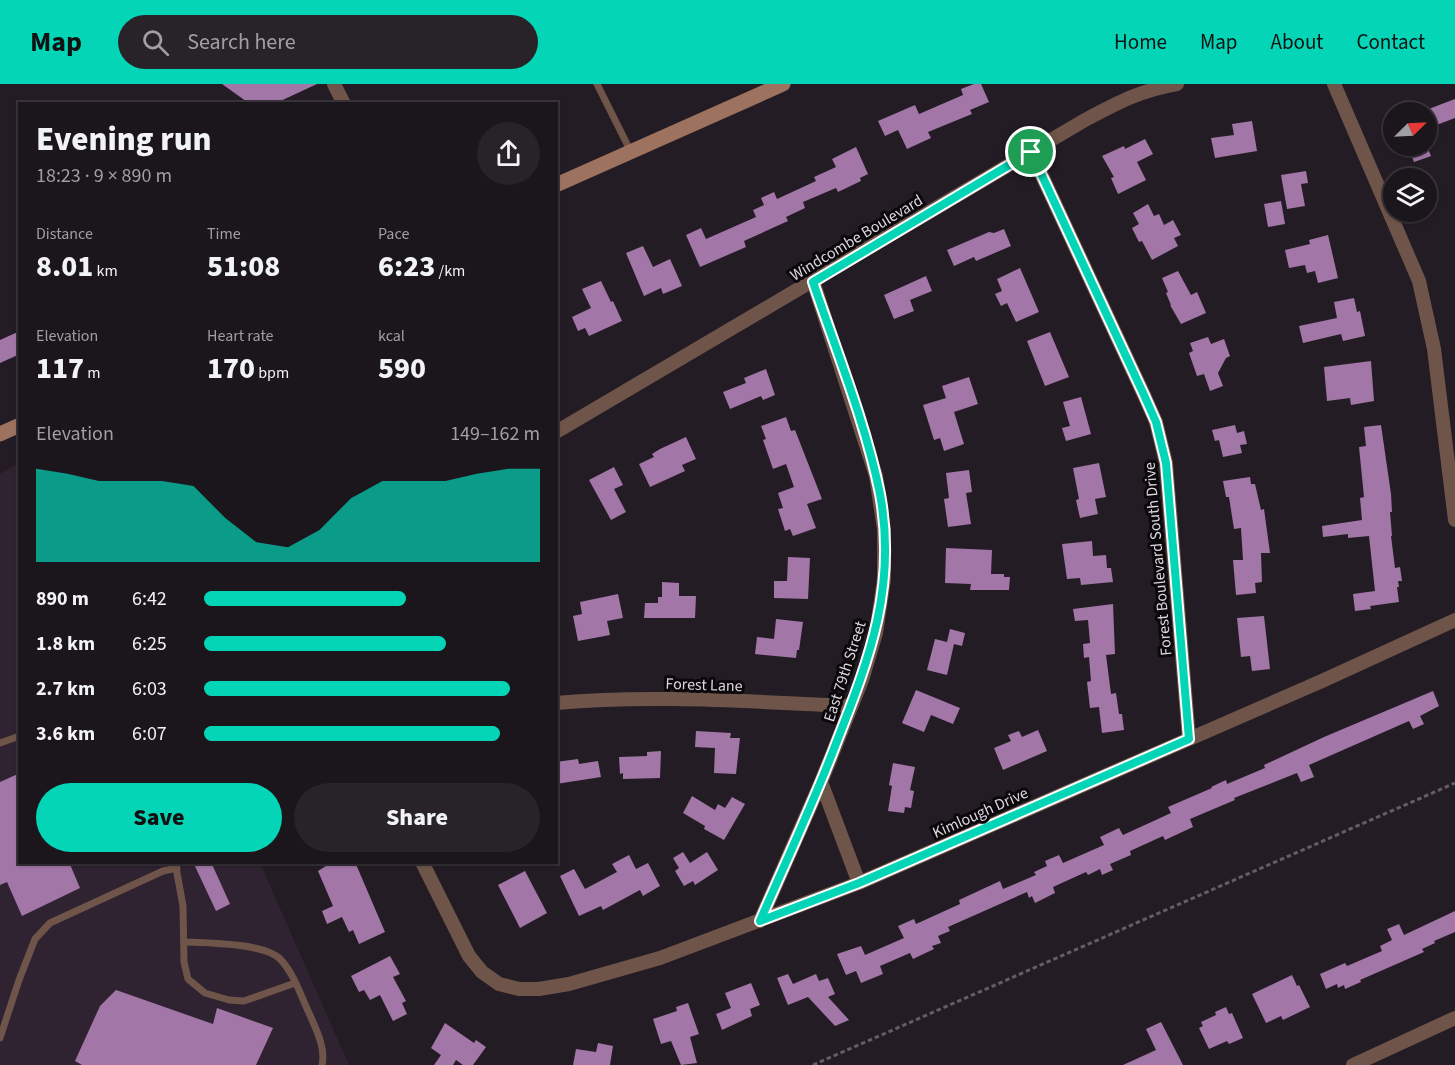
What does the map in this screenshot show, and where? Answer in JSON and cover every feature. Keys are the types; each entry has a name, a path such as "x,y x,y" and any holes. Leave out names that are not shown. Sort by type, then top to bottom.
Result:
{"main road":[{"path":"558,184 783,84"},
{"path":"0,434 18,426"}],"street":[{"path":"334,84 343,102"},
{"name":"Windcombe Boulevard","path":"558,431 1031,152 1127,90 1151,89 1177,84"},
{"path":"1334,84 1419,281 1434,349 1455,520"},
{"name":"Forest Boulevard South Drive","path":"1031,152 1158,429 1166,463 1189,739"},
{"name":"East 79th Street","path":"760,921 821,782 862,680 876,633 884,579 884,524 873,462 813,282"},
{"name":"Kimlough Drive","path":"423,864 469,956 482,972 493,980 529,990 588,979 666,956 859,883 1455,620"},
{"name":"Forest Lane","path":"558,703 627,698 711,699 851,706"},
{"path":"821,782 859,883"},
{"path":"1353,1065 1372,1062 1455,1018"}],"lane":[{"path":"597,84 631,152"},
{"path":"0,743 18,737"},
{"path":"0,1038 35,939 50,923 176,865 183,906 184,962 188,979 205,993 229,1000 244,1001 295,983"},
{"path":"184,942 259,948 280,958 295,983 314,1025 324,1054 322,1065"}],"path":[{"path":"813,1065 1455,783"}],"shaded area":[{"path":"18,464 18,864 260,864 349,1065 0,1065 0,474"}],"building":[{"path":"222,84 317,84 278,102 247,102"},
{"path":"981,84 989,102 970,110 972,114 928,132 931,138 907,149 898,130 885,136 878,121 915,105 919,114 963,95 961,89"},
{"path":"1455,99 1455,118 1437,125 1437,106"},
{"path":"1252,121 1257,151 1215,158 1211,138 1234,135 1232,124"},
{"path":"1145,139 1153,154 1137,162 1146,180 1118,194 1111,178 1114,177 1102,156 1124,146 1125,149"},
{"path":"856,147 868,174 860,178 861,181 838,192 836,188 803,202 805,208 786,217 788,221 744,241 746,247 700,267 686,235 701,228 706,239 756,217 753,210 764,205 761,198 774,192 777,199 816,181 814,177 836,167 832,159"},
{"path":"1412,156 1431,156 1414,162"},
{"path":"1306,171 1308,183 1301,184 1305,206 1287,209 1281,175"},
{"path":"1281,201 1285,224 1268,227 1264,204"},
{"path":"1148,204 1154,216 1159,214 1164,225 1173,220 1181,235 1174,238 1178,246 1152,260 1132,228 1139,224 1133,213"},
{"path":"1004,229 1011,246 976,261 974,257 954,266 947,250 989,232 994,233"},
{"path":"1328,235 1338,278 1318,283 1315,271 1307,273 1305,265 1289,268 1285,250 1310,244 1309,240"},
{"path":"643,246 653,267 670,259 682,286 663,294 661,288 644,296 626,253"},
{"path":"1020,268 1039,312 1016,322 1007,303 1001,306 995,294 1002,291 997,279"},
{"path":"1178,271 1191,295 1197,292 1206,313 1181,324 1170,305 1162,278"},
{"path":"926,276 932,291 910,300 914,311 894,319 884,295"},
{"path":"601,281 622,321 589,336 585,328 578,331 572,317 591,308 582,289"},
{"path":"1354,298 1357,312 1360,311 1365,336 1343,341 1341,334 1303,343 1299,326 1337,318 1334,302"},
{"path":"18,332 18,355 0,363 0,340"},
{"path":"1050,332 1069,377 1045,386 1027,341"},
{"path":"1208,337 1211,344 1224,339 1230,356 1226,358 1218,373 1223,386 1210,391 1204,374 1197,376 1189,353 1193,351 1190,343"},
{"path":"1371,361 1374,401 1351,405 1350,398 1327,401 1324,367"},
{"path":"766,369 775,395 763,400 761,396 730,409 723,392 746,383 744,378"},
{"path":"969,377 978,404 954,412 964,444 944,451 940,438 934,440 923,405 946,398 942,386"},
{"path":"1081,397 1091,434 1066,441 1062,428 1070,426 1063,402"},
{"path":"786,417 791,431 795,430 822,499 807,504 816,528 793,536 790,529 785,531 778,509 783,508 778,493 794,487 786,464 773,469 763,440 766,439 761,426"},
{"path":"1235,425 1237,433 1244,431 1247,444 1240,445 1242,453 1223,457 1219,440 1215,441 1212,430"},
{"path":"1381,425 1391,494 1391,536 1395,568 1400,567 1402,581 1398,581 1399,587 1397,587 1399,602 1370,606 1371,609 1355,611 1353,594 1375,591 1369,536 1348,538 1348,534 1323,537 1322,526 1362,520 1360,498 1364,497 1359,447 1366,446 1364,427"},
{"path":"686,437 696,459 682,465 685,471 650,487 639,464 654,457 652,454 660,449"},
{"path":"1099,463 1106,497 1095,499 1098,514 1080,518 1073,468"},
{"path":"614,467 623,485 614,489 626,512 611,520 589,480"},
{"path":"969,470 972,492 966,493 971,524 948,527 944,499 949,498 946,473"},
{"path":"1250,477 1251,484 1255,484 1261,510 1264,509 1270,553 1261,553 1262,582 1255,583 1256,593 1236,595 1233,560 1243,560 1241,528 1234,529 1229,497 1226,497 1223,481"},
{"path":"1092,541 1093,556 1106,555 1107,568 1111,568 1113,582 1081,585 1080,578 1067,579 1062,544"},
{"path":"946,548 992,550 991,574 1004,574 1004,577 1010,577 1009,590 970,590 971,584 945,583"},
{"path":"788,557 810,558 808,599 774,598 774,581 787,581"},
{"path":"662,582 679,583 679,596 696,596 695,618 644,618 645,603 658,603 658,597 662,597"},
{"path":"618,594 623,618 607,621 610,635 578,641 573,616 582,614 580,602"},
{"path":"1113,604 1115,654 1106,655 1111,694 1116,693 1124,730 1102,733 1099,707 1090,708 1087,682 1091,681 1089,657 1084,658 1083,644 1090,643 1088,620 1075,621 1073,609"},
{"path":"1264,616 1270,669 1252,671 1250,656 1241,657 1237,618"},
{"path":"776,619 803,622 796,658 755,654 757,637 774,639"},
{"path":"950,629 965,633 962,646 954,644 947,675 927,670 935,639 947,642"},
{"path":"916,690 960,708 953,724 931,715 924,732 902,723"},
{"path":"1433,691 1439,706 1420,716 1424,724 1413,729 1409,721 1309,765 1314,777 1301,782 1297,773 1234,798 1235,800 1190,819 1193,827 1165,840 1163,836 1130,851 1131,855 1110,864 1113,870 1102,875 1100,869 1088,875 1086,872 1053,887 1055,893 1035,903 1032,896 1029,898 1027,892 948,927 950,931 938,936 941,943 932,946 934,949 913,959 910,953 880,966 883,974 861,983 856,971 846,975 837,954 861,946 865,955 904,938 898,926 914,919 916,924 960,904 959,900 1000,881 1003,889 1036,875 1034,872 1047,866 1045,861 1059,855 1063,863 1104,845 1100,837 1119,828 1123,835 1171,813 1168,807 1226,780 1227,784 1265,768 1264,765 1324,737"},
{"path":"1038,730 1047,751 1003,770 994,748 1011,741 1008,735 1019,731 1022,737"},
{"path":"696,731 731,733 730,738 740,738 736,774 714,773 715,748 695,747"},
{"path":"661,751 660,778 623,779 623,773 620,774 619,757 647,756 647,752"},
{"path":"578,759 579,764 598,761 601,777 558,784 558,762"},
{"path":"893,763 915,767 910,790 914,791 911,808 905,807 904,813 888,811"},
{"path":"18,774 18,864 70,864 80,888 22,916 7,882 0,885 0,782"},
{"path":"692,796 715,810 718,804 725,808 732,797 745,804 724,840 704,829 705,826 683,813"},
{"path":"683,852 690,863 707,852 718,870 695,885 693,881 684,886 675,871 679,868 673,858"},
{"path":"629,855 636,869 648,863 660,886 643,896 640,890 603,910 601,906 579,916 560,876 574,869 585,889 617,872 612,864"},
{"path":"194,864 212,864 230,904 216,911"},
{"path":"329,864 356,864 385,932 359,944 353,930 349,932 342,917 327,924 322,911 333,906 318,871"},
{"path":"525,871 547,913 520,928 498,885"},
{"path":"1455,911 1455,932 1434,941 1435,943 1422,949 1424,952 1345,989 1344,985 1338,988 1337,984 1326,989 1320,974 1345,963 1347,966 1382,951 1380,946 1392,940 1387,929 1399,924 1404,935"},
{"path":"390,956 400,974 393,977 406,1001 402,1003 407,1014 393,1021 380,995 370,1000 364,990 359,992 351,976"},
{"path":"788,974 793,984 816,974 819,981 828,978 835,994 828,997 849,1020 835,1026 808,997 788,1005 777,978"},
{"path":"1292,975 1310,1007 1283,1020 1281,1016 1266,1023 1252,994"},
{"path":"751,983 760,1005 750,1009 752,1016 722,1030 716,1014 731,1008 725,993"},
{"path":"116,990 213,1024 217,1008 273,1028 256,1065 82,1065 75,1061 100,1006"},
{"path":"688,1003 699,1034 690,1037 697,1063 681,1065 671,1041 661,1044 653,1019 677,1011 676,1007"},
{"path":"1226,1007 1229,1014 1232,1013 1243,1038 1229,1044 1227,1041 1209,1049 1199,1028 1203,1026 1201,1022"},
{"path":"1161,1022 1183,1065 1123,1065 1156,1050 1146,1029"},
{"path":"445,1023 474,1043 476,1040 486,1047 473,1065 463,1065 456,1060 453,1065 434,1065 441,1055 431,1048"},
{"path":"598,1043 613,1046 610,1065 573,1065 576,1049 596,1052"}],"route":[{"path":"1031,152 1158,429 1166,463 1169,492 1189,739 859,883 760,921 821,782 862,680 876,633 884,579 884,524 873,462 813,282 1031,152"}]}
